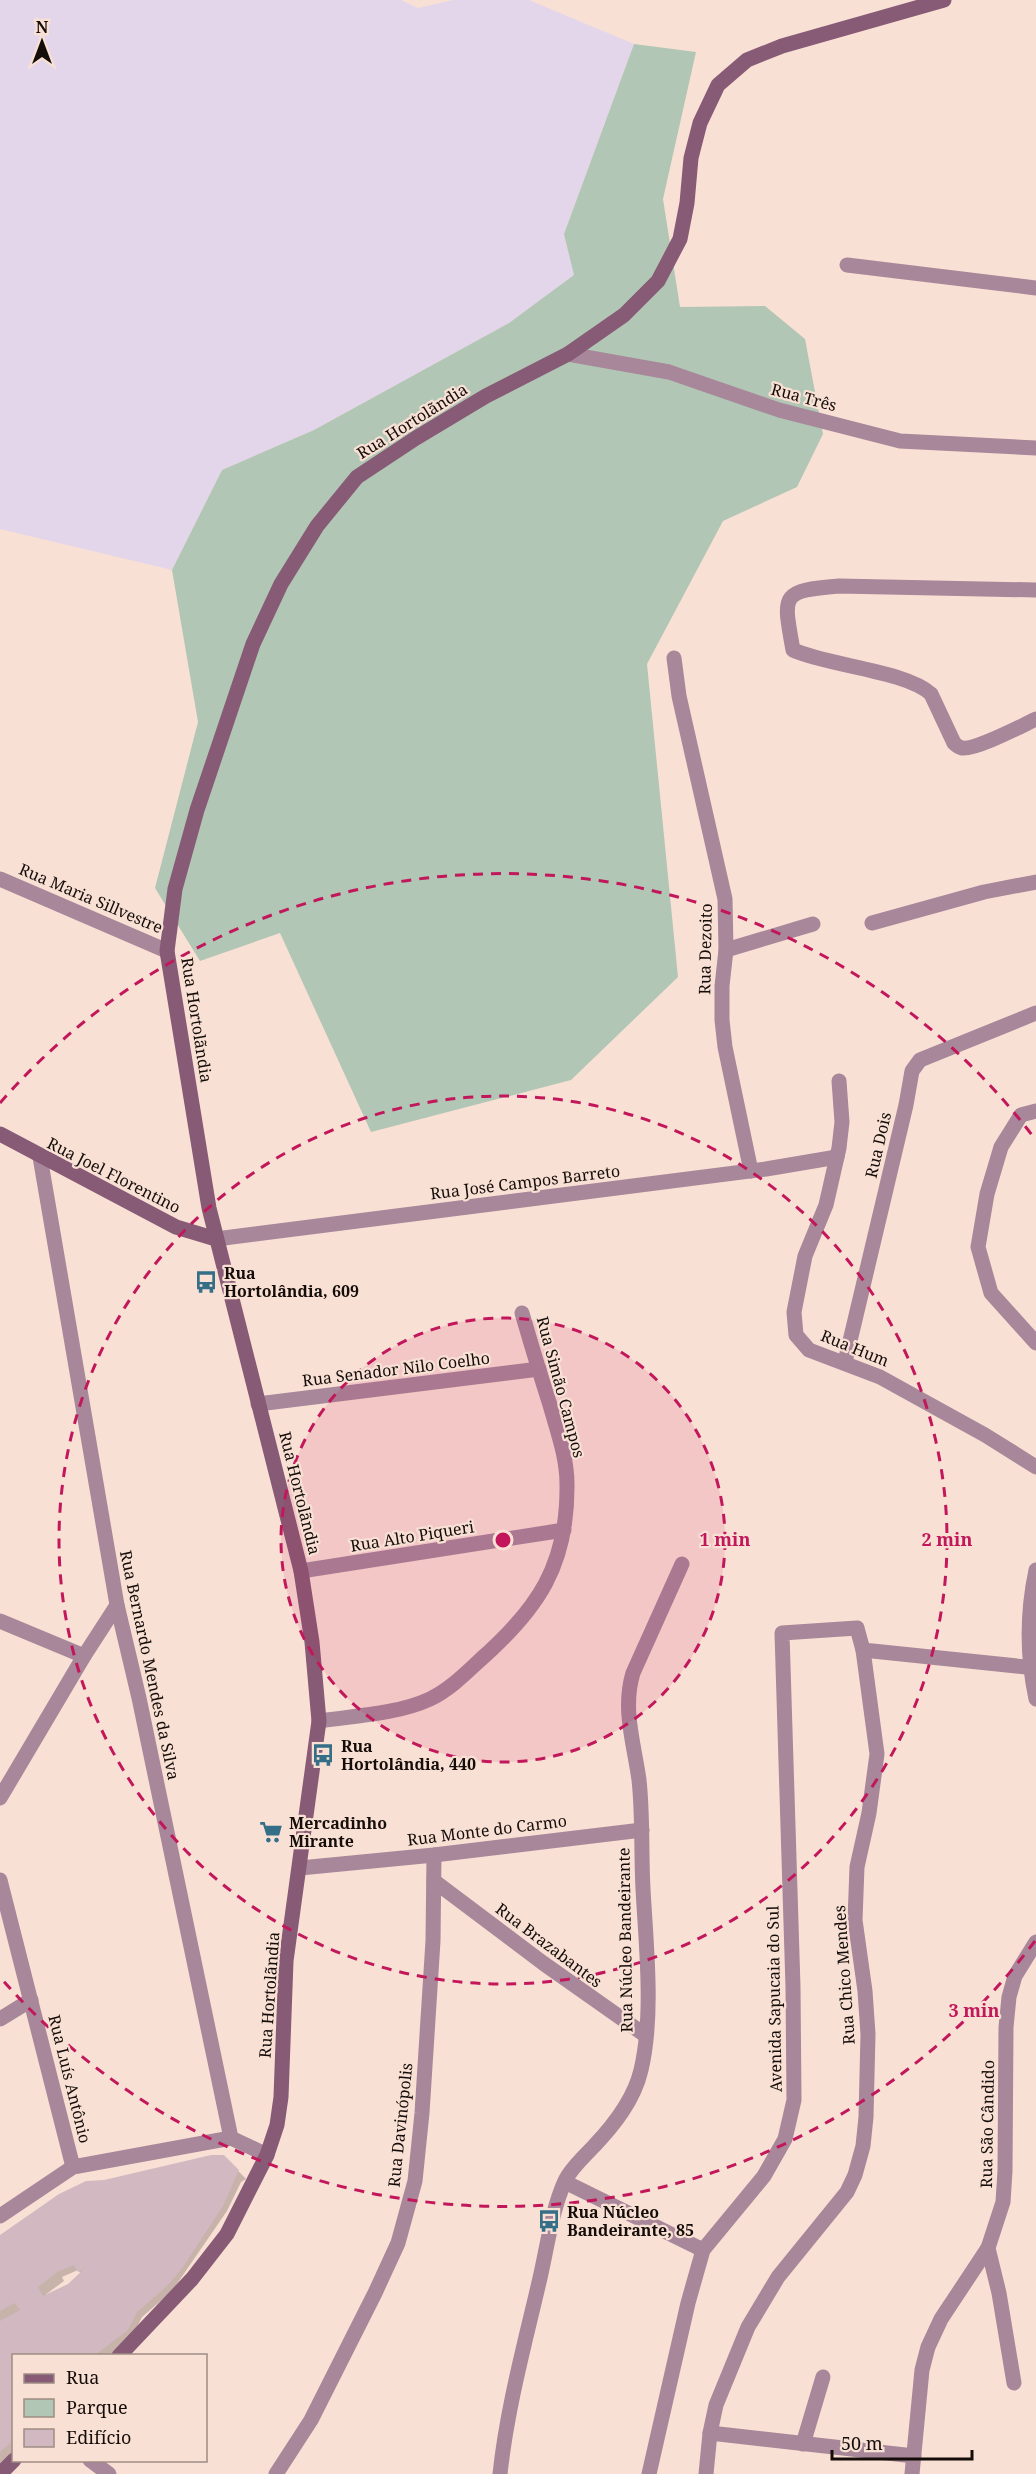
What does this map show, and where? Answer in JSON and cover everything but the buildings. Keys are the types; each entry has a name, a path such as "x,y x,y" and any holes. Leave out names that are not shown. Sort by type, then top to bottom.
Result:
{"street":[{"name":"Rua Hortolãndia","path":"120,2354 184,2288 227,2234 267,2155 277,2124 281,2097 286,1961 319,1721 312,1642 301,1572 209,1208 167,951 175,889 197,810 253,644 281,584 317,526 357,477 476,402 568,354 624,315 658,281 680,240 687,203 691,158 700,123 718,85 747,60 782,46 944,0"},
{"path":"848,265 1036,288"},
{"name":"Rua Três","path":"568,354 669,372 778,410 900,441 1036,448"},
{"path":"1036,590 840,586 803,591 787,600 786,610 793,650 809,657 899,678 924,688 931,694 954,743 959,747 964,748 982,743 1036,719"},
{"name":"Rua Dezoito","path":"674,658 679,696 725,898 726,950 722,986 724,1038 751,1171"},
{"name":"Rua Maria Sillvestre","path":"0,879 167,951"},
{"path":"872,923 984,892 1036,882"},
{"path":"726,950 813,924"},
{"name":"Rua Dois","path":"845,1362 912,1071 920,1060 1036,1013"},
{"name":"Rua Hum","path":"839,1082 842,1122 837,1157 826,1205 805,1256 794,1312 796,1335 809,1350 880,1377 935,1406 1036,1467"},
{"path":"1036,1111 1021,1115 1000,1147 987,1194 978,1247 992,1293 1036,1343"},
{"name":"Rua Joel Florentino","path":"0,1134 176,1227 216,1239"},
{"name":"Rua Bernardo Mendes da Silva","path":"40,1157 117,1605 139,1698 231,2138"},
{"name":"Rua José Campos Barreto","path":"216,1239 751,1171 837,1157"},
{"name":"Rua Simão Campos","path":"319,1721 400,1708 429,1699 454,1683 510,1633 543,1591 556,1563 564,1530 567,1483 562,1445 522,1313"},
{"name":"Rua Senador Nilo Coelho","path":"258,1404 539,1369"},
{"name":"Rua Alto Piqueri","path":"301,1572 564,1530"},
{"name":"Rua Núcleo Bandeirante","path":"500,2474 513,2393 552,2224 565,2182 572,2170 608,2131 633,2094 642,2070 647,1959 639,1780 628,1710 628,1690 633,1673 682,1564"},
{"path":"1036,1570 1031,1593 1036,1699"},
{"path":"0,1798 4,1783 117,1605"},
{"path":"0,1621 84,1656"},
{"name":"Avenida Sapucaia do Sul","path":"649,2474 677,2349 703,2250 764,2176 785,2139 794,2100 783,1633 856,1628 863,1650"},
{"path":"863,1650 1033,1667"},
{"name":"Rua Chico Mendes","path":"706,2474 710,2433 716,2406 762,2301 778,2277 848,2192 863,2146 868,2034 855,1909 857,1867 869,1813 877,1754 863,1650"},
{"name":"Rua Monte do Carmo","path":"300,1868 434,1855 642,1830"},
{"name":"Rua Davinópolis","path":"276,2474 311,2420 375,2293 398,2243 415,2181 422,2113 433,1941 434,1855"},
{"name":"Rua Luís Antônio","path":"0,1880 73,2167 231,2138"},
{"name":"Rua Brazabantes","path":"434,1881 543,1964 645,2035"},
{"name":"Rua São Cândido","path":"912,2474 922,2370 928,2347 941,2319 987,2248 1003,2202 1006,2027 1009,1997 1015,1976 1036,1942"},
{"path":"0,2019 31,2000"},
{"path":"231,2138 267,2155"},
{"path":"0,2216 73,2167"},
{"path":"565,2182 703,2250"},
{"path":"987,2248 999,2293 1014,2383"},
{"path":"803,2444 823,2377"},
{"path":"710,2433 914,2456"},
{"path":"0,2474 12,2462"},
{"path":"93,2462 109,2474"}],"shaded area":[{"path":"0,0 401,0 418,8 453,0 529,0 634,44 564,234 575,275 509,323 314,430 222,470 172,570 0,529"}],"green space":[{"path":"634,44 696,52 663,199 680,307 765,306 805,339 823,434 797,487 723,521 647,664 678,977 571,1080 371,1132 280,933 200,961 155,888 198,722 172,570 222,470 314,430 509,323 574,275 564,234"}],"place":[{"name":"Rua Hortolândia, 609","path":"206,1282"},
{"name":"Rua Hortolândia, 440","path":"323,1755"},
{"name":"Mercadinho Mirante","path":"271,1832"},
{"name":"Rua Núcleo Bandeirante, 85","path":"549,2221"}]}
